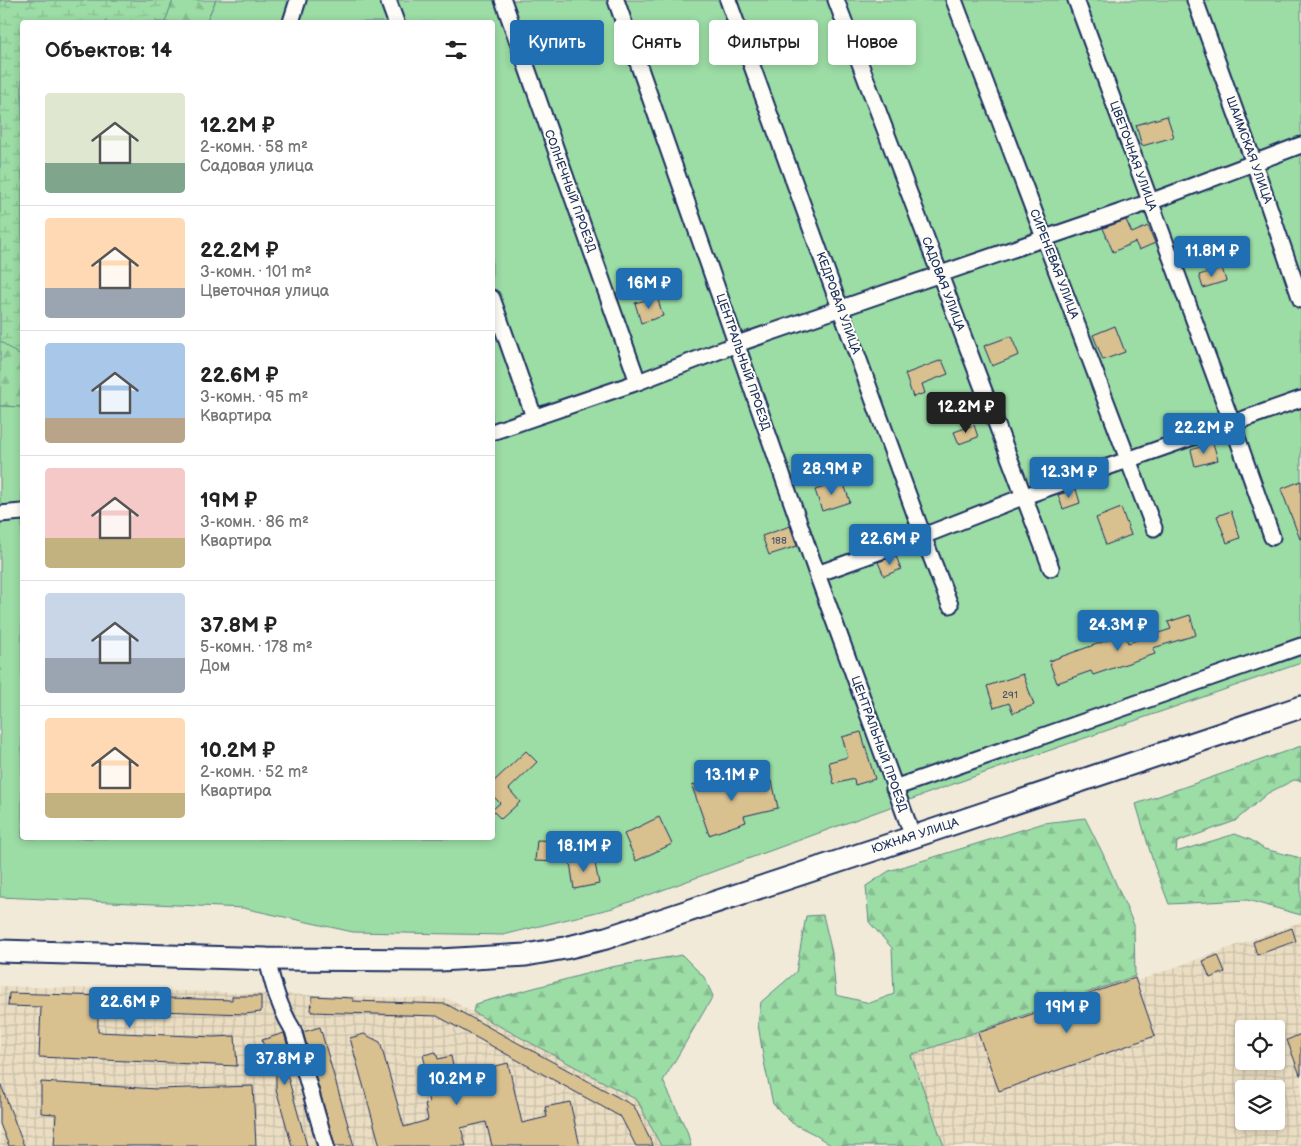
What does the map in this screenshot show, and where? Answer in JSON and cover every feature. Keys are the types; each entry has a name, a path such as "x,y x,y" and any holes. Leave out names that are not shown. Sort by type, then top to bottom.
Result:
{"main road":[{"name":"ЮЖНАЯ УЛИЦА","path":"0,951 267,959 440,960 526,955 565,948 606,938 1301,707"}],"street":[{"path":"292,20 298,0"},
{"path":"388,0 395,20"},
{"name":"СОЛНЕЧНЫЙ ПРОЕЗД","path":"503,0 638,382"},
{"name":"ЦЕНТРАЛЬНЫЙ ПРОЕЗД","path":"616,0 817,574 912,837"},
{"name":"КЕДРОВАЯ УЛИЦА","path":"728,0 923,536 950,605"},
{"name":"САДОВАЯ УЛИЦА","path":"836,0 1051,568"},
{"name":"СИРЕНЕВАЯ УЛИЦА","path":"954,0 1154,528"},
{"name":"ЦВЕТОЧНАЯ УЛИЦА","path":"1076,0 1232,423 1272,537"},
{"name":"ШАИМСКАЯ УЛИЦА","path":"1195,0 1301,300"},
{"path":"495,431 638,382 737,344 1150,202 1301,145"},
{"path":"495,306 534,417"},
{"path":"817,574 923,536 1025,496 1301,399"},
{"path":"0,514 20,512"},
{"path":"894,788 1301,646"},
{"path":"267,959 276,996 293,1030 326,1146"}],"shaded area":[{"path":"1301,922 1301,1146 944,1146 910,1055 1135,976 1137,981"},
{"path":"0,986 448,999 637,1100 661,1146 0,1146"}],"green space":[{"path":"0,0 216,0 207,20 20,20 20,407 0,406"},
{"path":"0,0 173,0 166,20 20,20 20,356 0,341"},
{"path":"216,0 1301,0 1301,663 970,778 613,908 503,935 353,932 243,908 0,897 0,406 20,407 20,840 495,840 495,20 207,20"},
{"path":"1301,746 1301,781 1294,780 1268,793 1235,821 1177,842 1176,852 1235,834 1251,840 1264,849 1301,858 1301,915 1247,900 1169,904 1154,865 1136,804"},
{"path":"1085,818 1134,925 1135,976 911,1055 944,1146 832,1146 792,1123 773,1104 758,1024 761,1002 796,972 806,916 823,915 832,953 836,995 870,1003 894,994 892,948 869,922 866,886 889,871 1044,823"},
{"path":"682,955 704,977 713,996 663,1081 687,1131 691,1146 661,1146 637,1100 473,1012 475,1004 611,967"}],"building":[{"path":"1167,116 1174,137 1142,146 1136,125"},
{"path":"1126,220 1132,233 1148,226 1155,243 1139,250 1135,242 1113,252 1103,228"},
{"path":"1222,268 1226,281 1203,288 1199,275"},
{"path":"657,297 663,316 641,323 635,303"},
{"path":"1115,326 1125,352 1103,360 1093,335"},
{"path":"1011,336 1019,355 992,366 984,346"},
{"path":"942,360 948,374 922,384 925,393 913,397 905,374"},
{"path":"974,425 978,437 959,444 954,432"},
{"path":"1213,443 1218,460 1195,466 1191,450"},
{"path":"843,481 850,502 822,511 815,490"},
{"path":"1301,481 1301,539 1300,539 1281,489"},
{"path":"1076,489 1080,503 1063,509 1058,495"},
{"path":"1121,508 1131,535 1106,545 1096,518"},
{"path":"1231,511 1240,538 1227,543 1217,516"},
{"path":"790,526 797,546 769,555 762,536"},
{"path":"896,556 901,569 884,576 878,562"},
{"path":"1190,615 1196,635 1153,648 1155,654 1093,675 1091,671 1057,683 1049,661 1125,634 1128,643 1171,629 1168,622"},
{"path":"1023,674 1034,705 1013,713 1009,703 994,708 987,686"},
{"path":"861,732 875,779 855,785 854,779 834,784 829,762 848,757 842,737"},
{"path":"526,751 537,762 509,789 520,802 501,819 495,813 495,807 500,803 495,798 495,780"},
{"path":"729,773 735,790 772,781 778,808 744,816 746,822 709,835 692,786"},
{"path":"659,817 672,844 636,861 624,834"},
{"path":"537,840 561,841 560,862 535,861"},
{"path":"594,858 599,884 574,889 570,862"},
{"path":"1292,928 1296,941 1257,955 1253,942"},
{"path":"1218,955 1225,972 1210,978 1203,961"},
{"path":"1135,978 1155,1036 999,1091 978,1033"},
{"path":"9,993 232,1000 232,996 261,996 261,1012 245,1014 98,1009 98,1032 214,1037 235,1036 237,1066 39,1057 41,1007 8,1006"},
{"path":"312,996 353,998 353,1001 446,1004 634,1106 653,1146 636,1146 621,1117 437,1016 311,1012"},
{"path":"320,1027 354,1146 335,1146 303,1032"},
{"path":"284,1033 292,1061 284,1063 307,1146 292,1146 276,1089 276,1068 270,1068 262,1040"},
{"path":"364,1034 380,1042 404,1127 428,1120 425,1104 429,1103 426,1089 431,1088 423,1055 436,1052 438,1059 451,1056 455,1076 508,1063 522,1123 547,1117 545,1107 570,1102 580,1146 492,1146 486,1122 461,1128 466,1146 380,1146 350,1038"},
{"path":"1301,1034 1301,1075 1300,1075 1287,1040"},
{"path":"41,1082 157,1089 253,1086 256,1146 54,1146 56,1114 41,1113"},
{"path":"1,1085 24,1146 9,1146 0,1124"}]}
